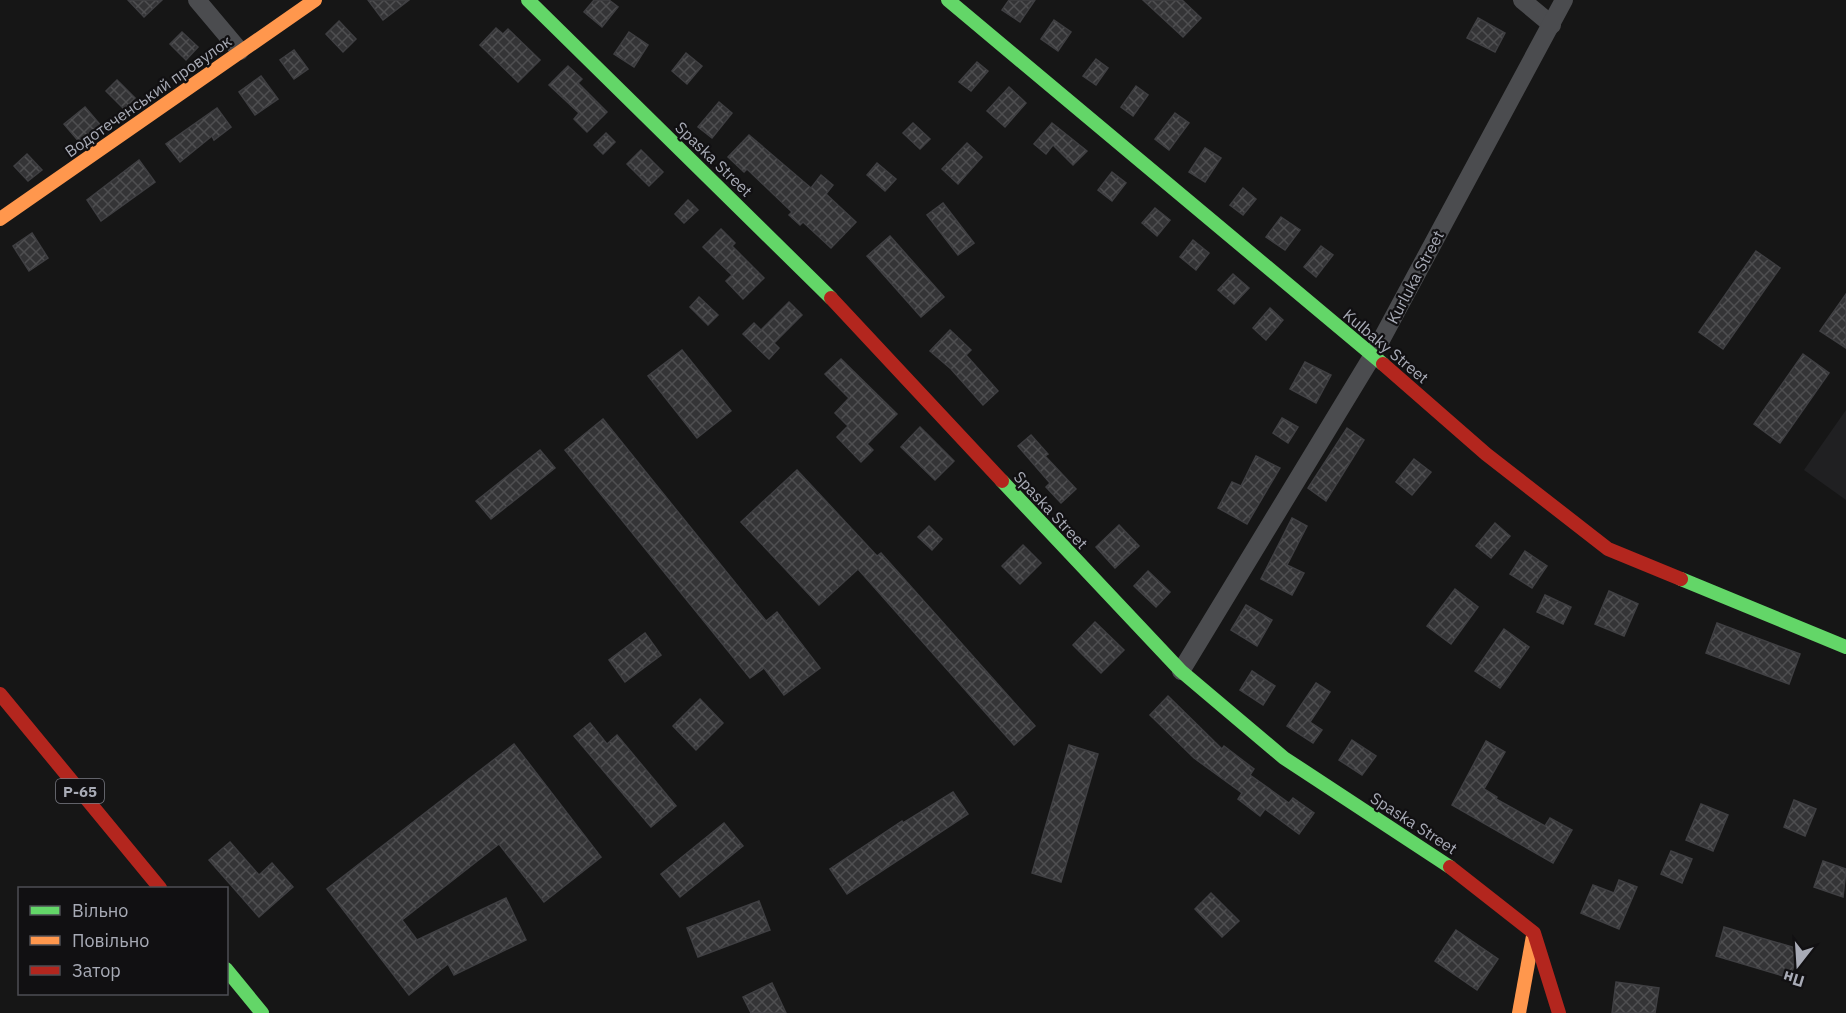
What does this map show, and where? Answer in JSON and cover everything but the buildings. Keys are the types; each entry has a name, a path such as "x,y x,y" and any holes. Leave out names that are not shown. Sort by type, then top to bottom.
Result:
{"street":[{"path":"197,0 240,51"},
{"name":"Водотеченський провулок","path":"0,219 315,0"},
{"name":"Spaska Street","path":"528,0 818,285 1181,671 1284,758 1453,869 1534,933"},
{"name":"Kulbaky Street","path":"948,0 1373,355 1486,454 1608,549 1846,647"},
{"path":"1522,0 1552,26"},
{"name":"Kurluka Street","path":"1181,671 1373,355 1552,26 1563,0"},
{"name":"Р-65","path":"0,694 159,887"},
{"path":"1519,1013 1534,933"},
{"path":"1534,933 1559,1013"},
{"path":"228,971 262,1013"}],"shaded area":[{"path":"1846,410 1846,500 1804,470"}],"traffic: fast":[{"path":"528,0 831,298"},
{"path":"948,0 1383,364"},
{"path":"1002,481 1181,671 1284,758 1450,867"},
{"path":"1681,579 1846,647"},
{"path":"228,971 262,1013"}],"traffic: slow":[{"path":"0,219 315,0"},
{"path":"1519,1013 1533,936"}],"traffic: jam":[{"path":"831,298 1002,481"},
{"path":"1383,364 1486,454 1608,549 1681,579"},
{"path":"0,694 159,887"},
{"path":"1450,867 1534,933 1559,1013"}]}
